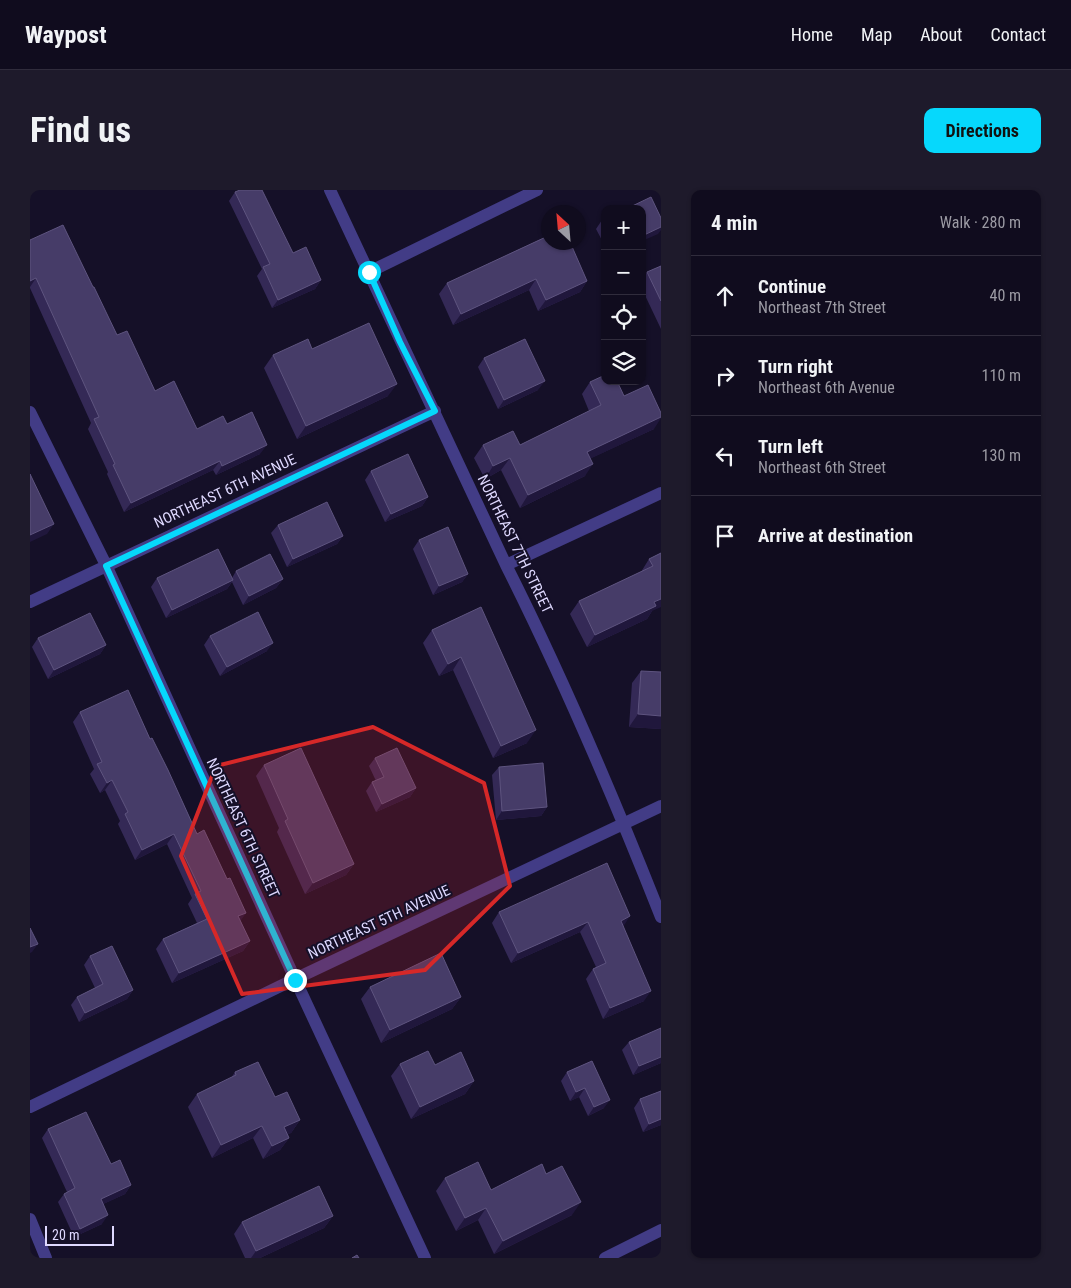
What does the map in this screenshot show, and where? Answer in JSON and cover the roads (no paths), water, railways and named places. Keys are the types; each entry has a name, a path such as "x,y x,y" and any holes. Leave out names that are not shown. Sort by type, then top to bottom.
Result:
{"street":[{"name":"NORTHEAST 7TH STREET","path":"330,190 400,342 435,411 506,565 537,627 624,824 661,917"},
{"path":"369,272 537,190"},
{"name":"NORTHEAST 6TH AVENUE","path":"30,602 435,411"},
{"name":"NORTHEAST 6TH STREET","path":"30,412 106,566 295,980 425,1258"},
{"path":"506,565 661,492"},
{"name":"NORTHEAST 5TH AVENUE","path":"30,1107 661,806"},
{"path":"30,1219 46,1258"},
{"path":"605,1258 661,1230"}]}
